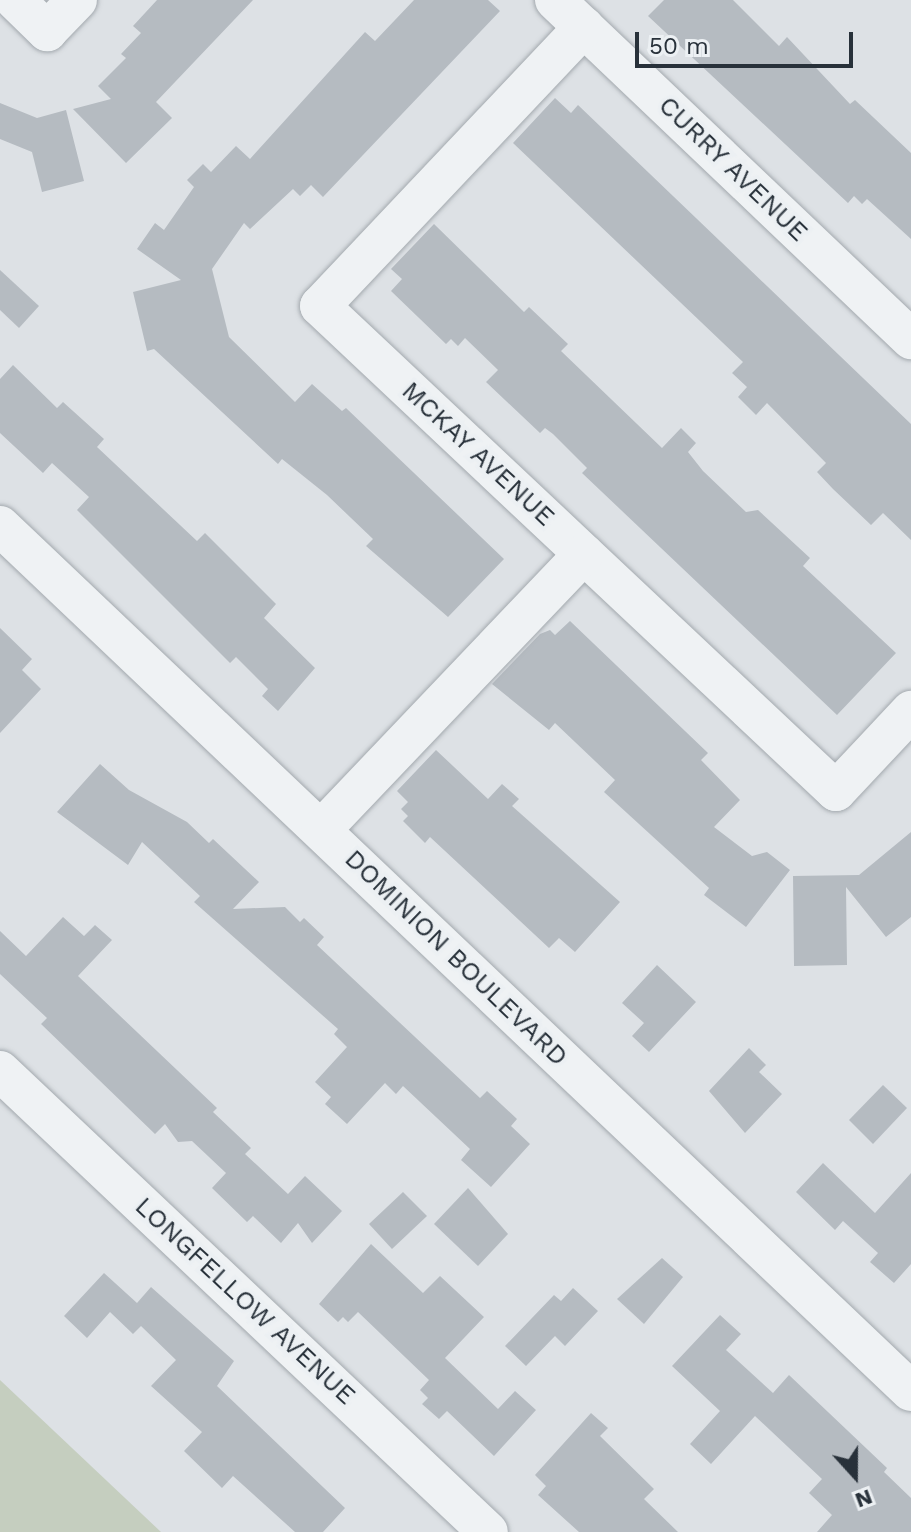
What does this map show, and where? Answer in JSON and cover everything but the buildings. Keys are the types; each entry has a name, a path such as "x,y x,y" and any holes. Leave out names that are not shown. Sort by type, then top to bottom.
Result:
{"street":[{"path":"15,0 47,31 77,0"},
{"name":"CURRY AVENUE","path":"555,0 911,339"},
{"name":"MCKAY AVENUE","path":"584,27 320,306 836,791 911,711"},
{"name":"DOMINION BOULEVARD","path":"0,526 911,1391"},
{"path":"321,830 584,554"},
{"name":"LONGFELLOW AVENUE","path":"0,1071 488,1532"}],"green space":[{"path":"0,1380 161,1532 0,1532"}]}
